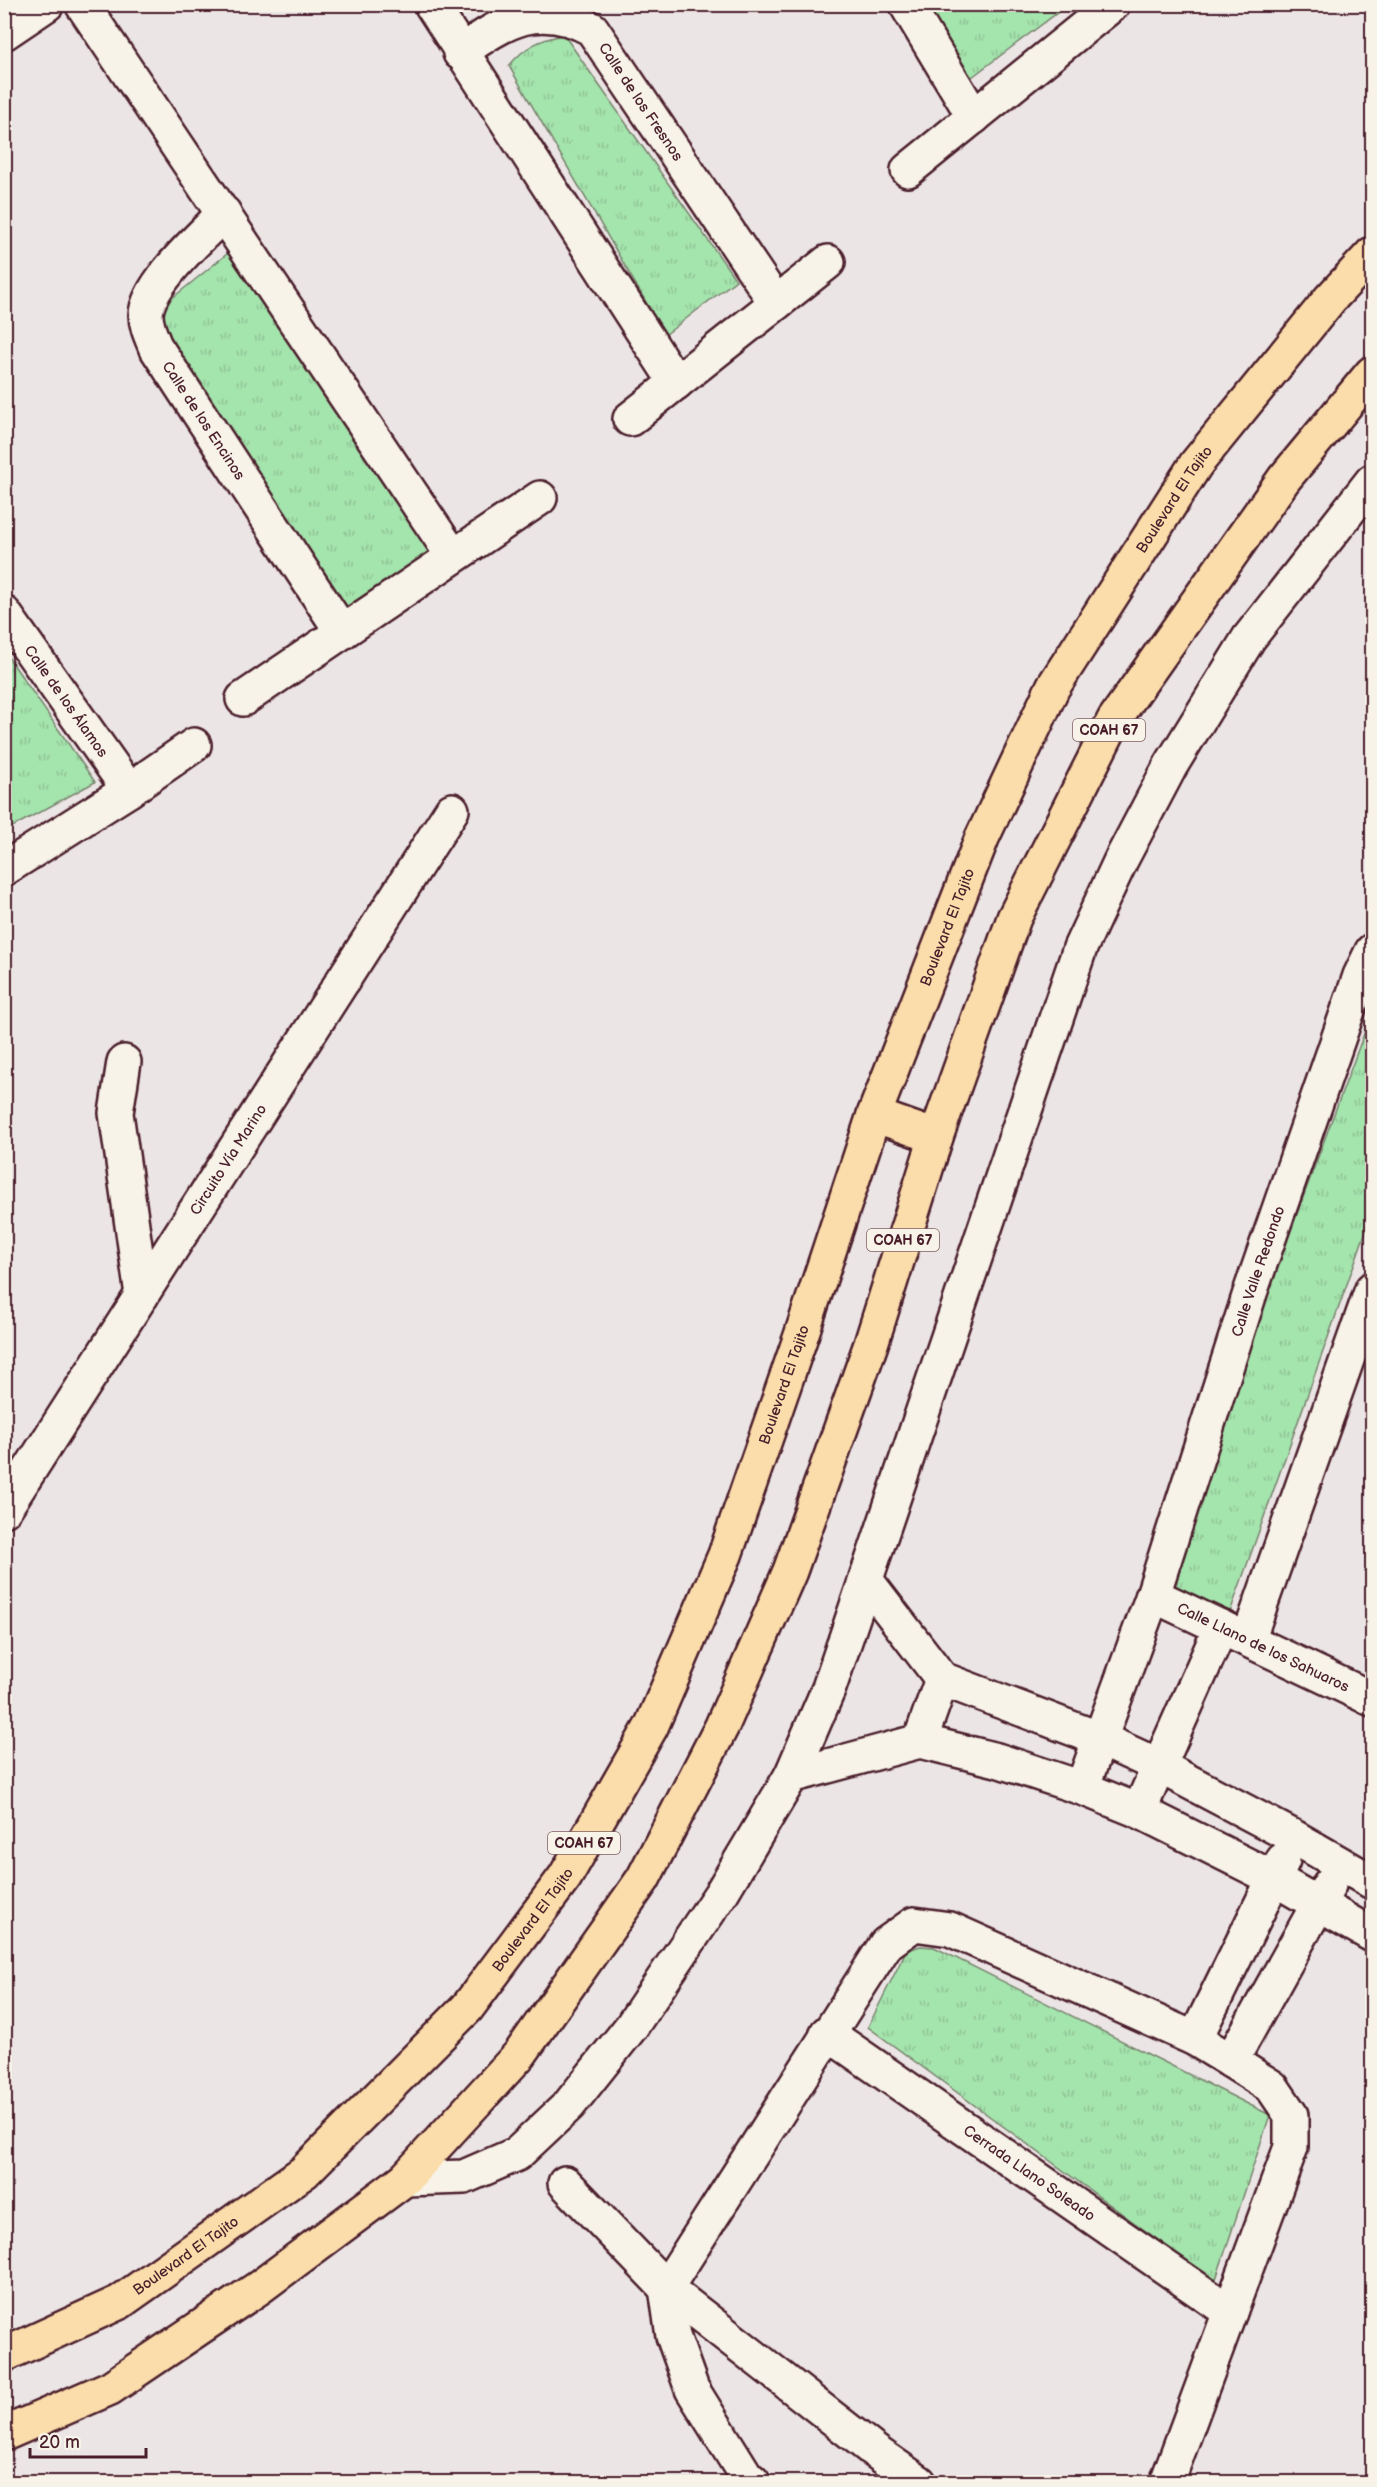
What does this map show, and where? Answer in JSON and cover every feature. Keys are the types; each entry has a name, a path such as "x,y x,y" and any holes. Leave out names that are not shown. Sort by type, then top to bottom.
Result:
{"main road":[{"name":"Boulevard El Tajito","path":"4,2355 120,2302 304,2172 467,2008 565,1877 651,1727 725,1555 874,1115 982,838 1053,687 1196,464 1330,299 1372,254"},
{"name":"COAH 67","path":"4,2434 110,2388 260,2286 405,2179 520,2054 643,1879 722,1726 790,1571 871,1344 936,1137 1014,918 1113,720 1284,479 1372,374"},
{"path":"874,1115 936,1137"}],"street":[{"path":"4,33 46,4"},
{"path":"82,4 453,556"},
{"path":"431,4 460,53 676,383"},
{"path":"906,4 974,117"},
{"path":"908,170 974,117 1080,15 1113,4"},
{"name":"Calle de los Fresnos","path":"460,53 521,9 548,6 572,13 583,20 592,29 776,303"},
{"name":"Calle de los Encinos","path":"224,213 153,291 146,316 149,332 155,346 342,632"},
{"path":"630,419 828,262"},
{"path":"405,2179 464,2177 517,2154 569,2105 631,2027 715,1902 790,1776 829,1688 1080,948 1120,860 1171,765 1249,638 1372,481"},
{"path":"243,699 540,498"},
{"name":"Calle de los Álamos","path":"4,613 129,790"},
{"path":"4,870 129,790 194,745"},
{"name":"Circuito Vía Marino","path":"4,1510 452,810"},
{"name":"Calle Valle Redondo","path":"1082,1788 1153,1595 1251,1290 1360,976 1372,951"},
{"path":"124,1062 116,1113 142,1295"},
{"path":"1139,1811 1159,1766 1234,1634 1372,1289"},
{"path":"866,1580 942,1679 1100,1740 1159,1766 1294,1837 1372,1882"},
{"name":"Calle Llano de los Sahuaros","path":"1153,1595 1372,1699"},
{"path":"920,1741 942,1679"},
{"path":"790,1776 920,1741 997,1760 1082,1788 1139,1811 1273,1878 1372,1935"},
{"path":"1195,2039 1294,1837"},
{"path":"1231,2061 1341,1864"},
{"path":"753,2482 746,2476 692,2388 673,2336 666,2288 886,1944 914,1924 950,1929 1195,2039 1272,2087 1291,2115 1291,2147 1167,2482"},
{"name":"Cerrada Llano Soleado","path":"828,2033 1230,2312"},
{"path":"565,2183 666,2288 867,2445 919,2482"}],"green space":[{"path":"1057,4 1061,10 968,80 921,5"},
{"path":"564,35 736,280 665,335 509,66 533,45"},
{"path":"233,249 441,545 343,609 164,338 160,308"},
{"path":"4,651 95,782 5,831 4,831"},
{"path":"1372,1012 1372,1214 1228,1618 1160,1582"},
{"path":"920,1946 934,1947 1270,2115 1215,2282 868,2027 906,1951"}]}
